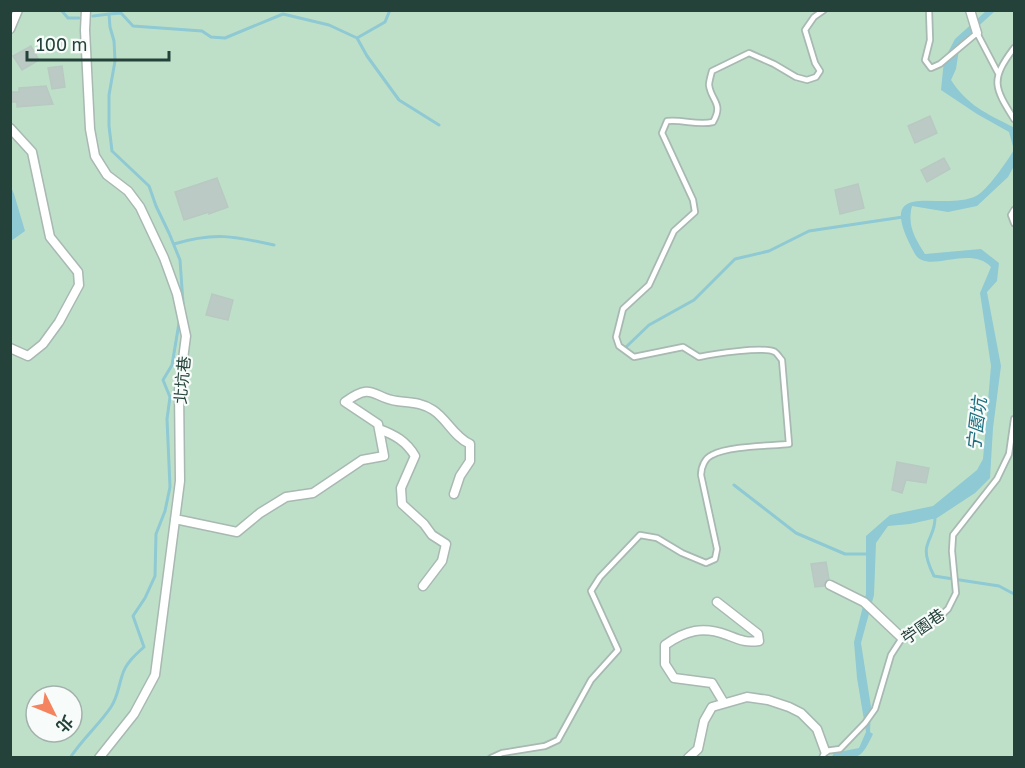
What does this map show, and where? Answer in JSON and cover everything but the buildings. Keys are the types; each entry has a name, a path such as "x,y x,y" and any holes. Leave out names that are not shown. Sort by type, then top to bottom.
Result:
{"street":[{"path":"10,28 18,10"},
{"name":"北坑巷","path":"86,10 90,129 95,156 107,175 128,191 141,207 177,294 186,336 179,390 180,482 155,675 134,714 99,758"},
{"path":"970,10 977,33"},
{"path":"10,128 32,152 51,237 78,272 80,285 43,344 28,356 10,348"},
{"path":"175,519 237,532 260,513 286,497 313,493 362,460 384,456 378,424 345,402 358,393 375,392 394,401 415,402 433,410 461,440 470,444 470,461 460,476 454,494"},
{"path":"379,429 393,434 408,444 415,456 401,489 402,504 424,524 432,535 446,544 442,561 423,586"},
{"path":"830,585 864,602 902,638"},
{"path":"688,758 698,749 704,721 712,707 724,703 712,683 674,678 665,664 665,645 680,635 705,629 746,643 759,641 758,634 717,602"},
{"name":"苧園巷","path":"724,703 747,697 768,700 801,713 817,729 824,754"}],"lane":[{"path":"491,758 502,753 545,746 558,740 591,680 618,650 591,591 600,577 640,535 657,538 682,553 706,563 715,559 717,549 701,475 702,466 710,455 789,444 782,360 775,352 765,350 699,357 683,347 634,357 619,346 616,337 623,309 649,285 674,231 695,212 693,200 662,133 667,121 680,119 704,124 713,122 717,115 717,104 709,85 712,70 749,53 774,63 796,77 807,80 816,77 820,71 815,63 805,30 814,17 824,10"},
{"path":"929,10 930,40 925,60 931,68 940,64 977,33 998,73"},
{"path":"1014,48 998,73 997,89 1014,119"},
{"path":"1014,210 1011,215 1014,223"},
{"name":"苧園巷","path":"824,754 840,749 875,709 891,655 902,638 935,621 948,609 956,593 952,551 953,535 997,479 1009,454 1014,419"}],"green space":[{"path":"10,11 1014,11 1014,757 11,757"}],"water":[{"path":"986,11 995,11 960,43 956,69 951,80 971,103 1013,127 1014,148 1009,132 941,90 944,60 955,39"},
{"path":"1014,151 1014,166 1008,177 977,206 948,212 912,206 911,226 925,254 981,249 999,263 997,281 987,292 1001,366 993,428 990,478 975,493 937,518 888,526 876,543 874,595 861,643 871,707 870,732 873,734 865,749 858,756 831,758 834,753 859,748 866,732 854,642 866,594 866,536 890,515 933,506 977,470 983,459 991,366 980,293 991,267 972,258 929,262 921,260 915,254 904,229 901,214 906,205 916,201 962,200 976,196 991,182"},
{"path":"11,187 25,231 11,241"}],"waterway":[{"path":"61,10 68,18 79,18"},
{"path":"109,14 121,13 133,26 202,31 211,37 225,38 283,14 329,25 357,38 385,22 390,10"},
{"path":"93,16 109,14 114,41 115,61 109,95 112,151 149,186 180,260 183,303"},
{"path":"357,38 367,56 399,100 439,125"},
{"path":"626,347 649,325 694,300 735,259 769,251 809,231 903,217"},
{"path":"174,244 201,238 224,237 274,245"},
{"path":"70,758 111,707 117,696 125,668 144,647 133,616 145,598 155,576 156,534 165,511 170,487 167,419 170,397 163,380 172,365 179,323"},
{"path":"734,485 796,533 845,554 867,554"},
{"path":"935,517 926,550 934,576 999,586 1014,594"}],"water label":[{"name":"宁園坑","path":"976,424"}]}
